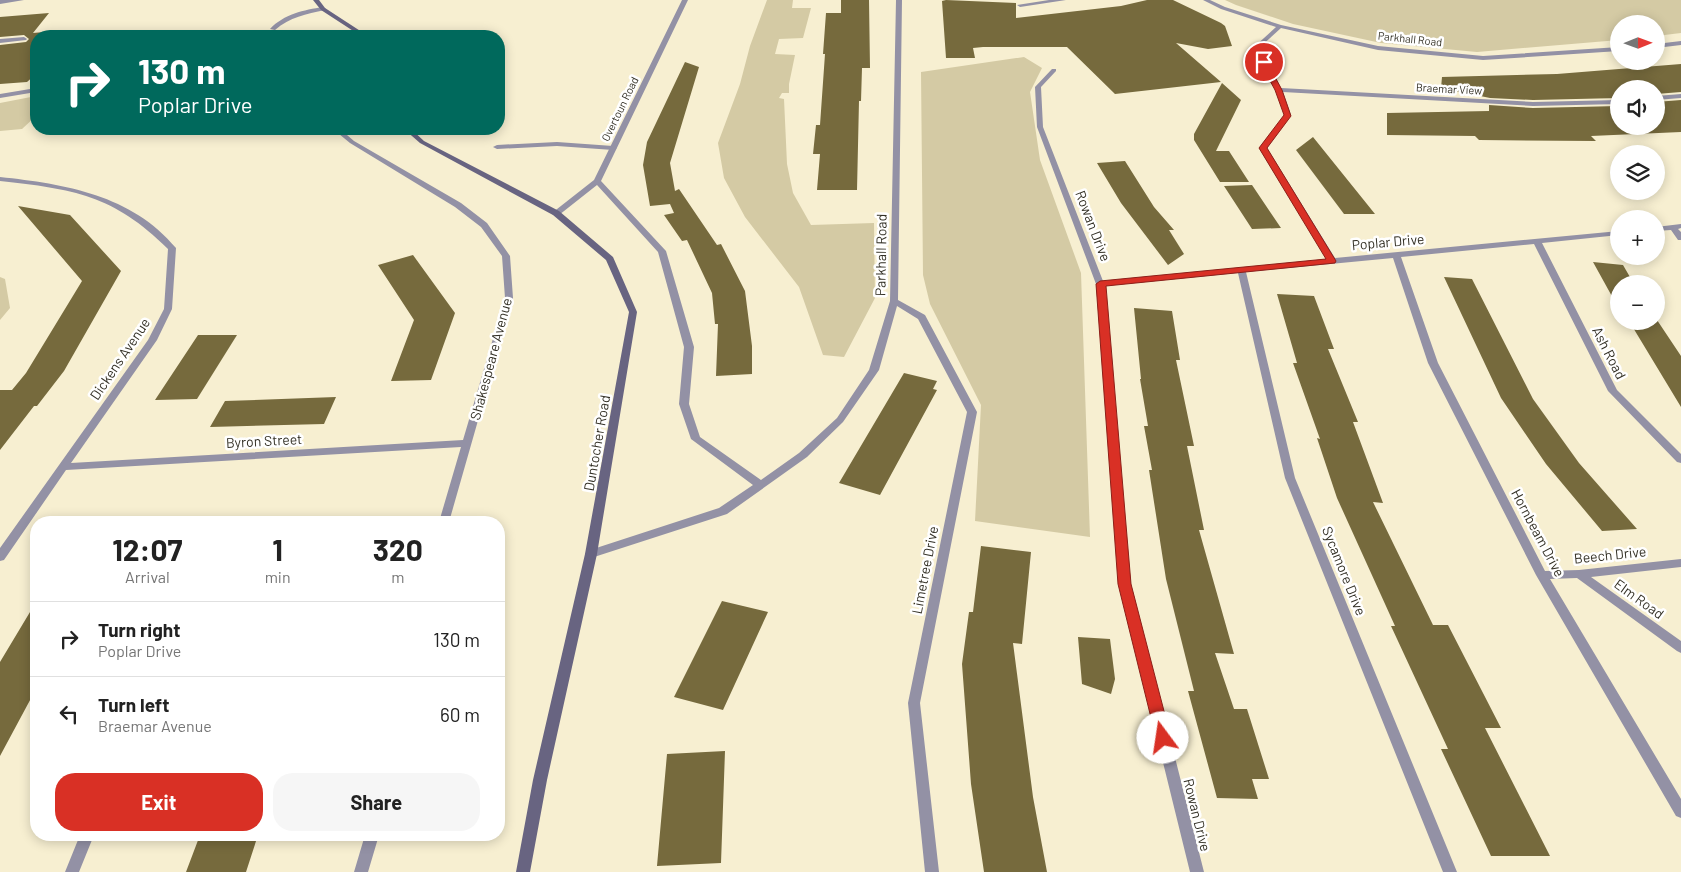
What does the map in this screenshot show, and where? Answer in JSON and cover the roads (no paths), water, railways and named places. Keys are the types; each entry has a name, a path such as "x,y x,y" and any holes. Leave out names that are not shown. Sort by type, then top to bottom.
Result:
{"main road":[{"path":"316,0 323,9 356,30"},
{"name":"Duntocher Road","path":"414,135 422,142 556,213 610,258 633,312 591,554 540,780 523,872"}],"street":[{"path":"0,2 21,0"},
{"name":"Overtoun Road","path":"556,213 597,180 685,0"},
{"name":"Parkhall Road","path":"591,554 723,511 802,455 840,420 874,370 894,301 899,0"},
{"path":"1020,5 1064,0"},
{"name":"Parkhall Road","path":"1206,0 1223,8 1280,26 1378,48 1483,58 1610,50"},
{"path":"273,29 282,20 302,12 323,9"},
{"path":"1280,26 1256,48 1279,90 1288,116 1263,148 1332,261"},
{"path":"0,41 24,39"},
{"path":"1665,45 1681,43"},
{"name":"Rowan Drive","path":"1054,70 1038,87 1040,127 1100,284 1125,584 1197,872"},
{"name":"Braemar View","path":"1279,90 1533,104 1610,102"},
{"path":"0,96 30,91"},
{"path":"1665,97 1681,96"},
{"name":"Shakespeare Avenue","path":"343,135 458,205 484,225 506,256 510,298 446,516"},
{"path":"497,147 557,144 612,148"},
{"name":"Dickens Avenue","path":"0,179 41,183 101,197 132,213 154,229 172,248 168,309 152,340 0,557"},
{"path":"597,180 662,251 689,347 684,404 696,439 762,485"},
{"path":"1677,227 1681,238"},
{"name":"Poplar Drive","path":"1100,284 1610,234"},
{"name":"Ash Road","path":"1537,241 1613,391 1681,460"},
{"name":"Hornbeam Drive","path":"1396,256 1433,363 1542,576 1681,812"},
{"name":"Sycamore Drive","path":"1242,271 1290,478 1450,872"},
{"name":"Limetree Drive","path":"894,301 922,317 972,412 914,704 932,872"},
{"name":"Byron Street","path":"62,467 467,443"},
{"name":"Beech Drive","path":"1542,576 1681,563"},
{"name":"Elm Road","path":"1579,574 1681,648"},
{"path":"72,872 85,841"},
{"path":"361,872 370,841"}]}
